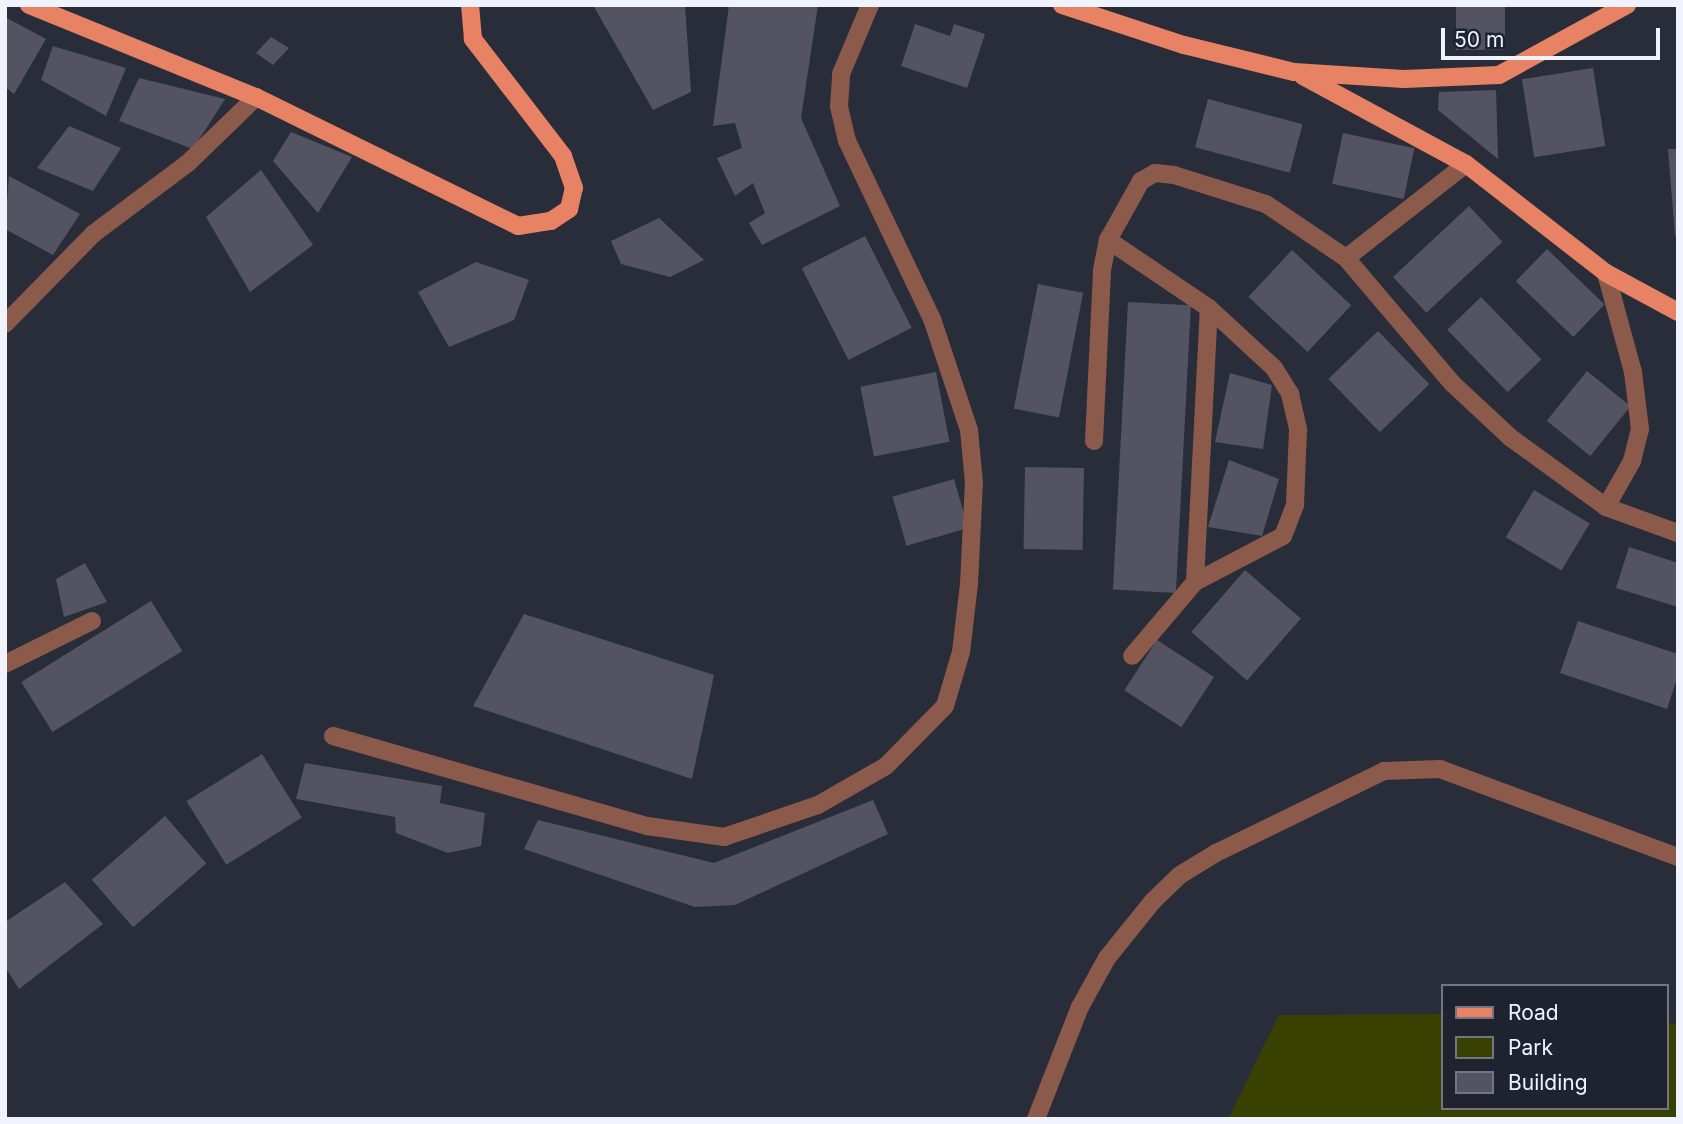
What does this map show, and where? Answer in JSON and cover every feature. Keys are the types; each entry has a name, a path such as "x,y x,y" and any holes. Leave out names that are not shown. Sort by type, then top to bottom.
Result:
{"main road":[{"path":"29,5 256,97 518,226 551,221 569,209 574,188 563,156 473,39 470,5"},
{"path":"1062,5 1184,45 1294,72 1404,79 1499,75 1628,5"},
{"path":"1294,72 1466,164 1606,273 1678,312"}],"street":[{"path":"333,736 647,826 724,837 818,805 886,766 945,706 961,652 969,584 974,483 969,430 932,319 846,141 839,106 841,74 870,5"},
{"path":"5,324 93,234 188,163 256,97"},
{"path":"1346,258 1466,164"},
{"path":"1094,441 1108,240 1130,195 1155,173 1266,204 1346,258 1453,384 1511,438 1606,507 1678,533"},
{"path":"1108,240 1209,308 1274,368 1290,394 1298,430 1296,505 1283,536 1195,582 1132,656"},
{"path":"1606,273 1633,372 1640,429 1632,461 1606,507"},
{"path":"1195,582 1209,308"},
{"path":"5,664 92,621"},
{"path":"1036,1119 1080,1007 1107,958 1153,901 1180,875 1216,853 1384,771 1410,767 1452,772 1678,857"}],"green space":[{"path":"1442,1014 1442,1110 1669,1110 1669,1023 1678,1024 1678,1119 1228,1119 1279,1015"}],"building":[{"path":"593,5 685,5 691,92 653,110"},
{"path":"729,5 818,5 801,118 840,206 762,245 749,223 765,213 753,183 735,196 717,158 742,148 735,123 713,126"},
{"path":"1456,5 1505,5 1505,50 1456,50"},
{"path":"5,17 46,39 14,94 5,87"},
{"path":"915,24 950,36 954,24 985,34 967,88 901,66"},
{"path":"271,37 289,48 273,65 256,53"},
{"path":"53,46 126,68 106,116 41,80"},
{"path":"1593,68 1605,146 1534,157 1522,79"},
{"path":"139,78 225,99 193,149 119,121"},
{"path":"1496,90 1498,159 1438,110 1439,92"},
{"path":"1208,99 1303,124 1290,173 1195,147"},
{"path":"69,126 121,148 93,191 37,168"},
{"path":"291,132 352,157 318,213 273,161"},
{"path":"1343,133 1414,148 1404,199 1332,184"},
{"path":"1668,149 1678,149 1678,236 1675,236"},
{"path":"261,170 313,245 250,292 206,217"},
{"path":"9,176 80,214 53,255 5,229"},
{"path":"1469,206 1502,242 1426,313 1393,277"},
{"path":"659,218 704,260 670,277 621,264 611,241"},
{"path":"865,236 912,328 848,360 802,268"},
{"path":"1547,249 1605,305 1573,337 1516,281"},
{"path":"1292,250 1351,305 1308,352 1248,297"},
{"path":"476,262 529,280 514,320 449,347 418,292"},
{"path":"1038,284 1083,293 1059,417 1014,409"},
{"path":"1481,297 1541,360 1508,392 1447,330"},
{"path":"1128,302 1191,305 1176,593 1113,590"},
{"path":"1378,331 1429,384 1380,432 1328,379"},
{"path":"1587,371 1631,406 1590,456 1547,421"},
{"path":"936,372 950,442 874,456 860,387"},
{"path":"1230,373 1272,385 1263,449 1215,442"},
{"path":"1229,460 1279,479 1262,536 1208,527"},
{"path":"1025,467 1084,468 1083,550 1024,549"},
{"path":"954,479 968,528 907,546 892,497"},
{"path":"1534,490 1590,523 1561,571 1506,537"},
{"path":"1629,547 1678,563 1678,607 1616,588"},
{"path":"85,563 107,602 64,617 56,579"},
{"path":"1245,570 1301,619 1247,680 1191,632"},
{"path":"151,601 182,651 53,732 21,682"},
{"path":"524,614 714,675 692,779 473,706"},
{"path":"1578,621 1678,654 1678,675 1667,709 1560,673"},
{"path":"1157,640 1214,677 1181,727 1124,690"},
{"path":"262,754 302,818 226,865 187,801"},
{"path":"305,763 442,786 440,803 485,813 481,846 448,853 396,833 395,817 296,799"},
{"path":"873,800 888,834 735,905 695,907 524,849 538,820 714,863"},
{"path":"165,816 206,864 133,927 92,880"},
{"path":"65,882 103,924 19,989 5,967 5,922"}]}
